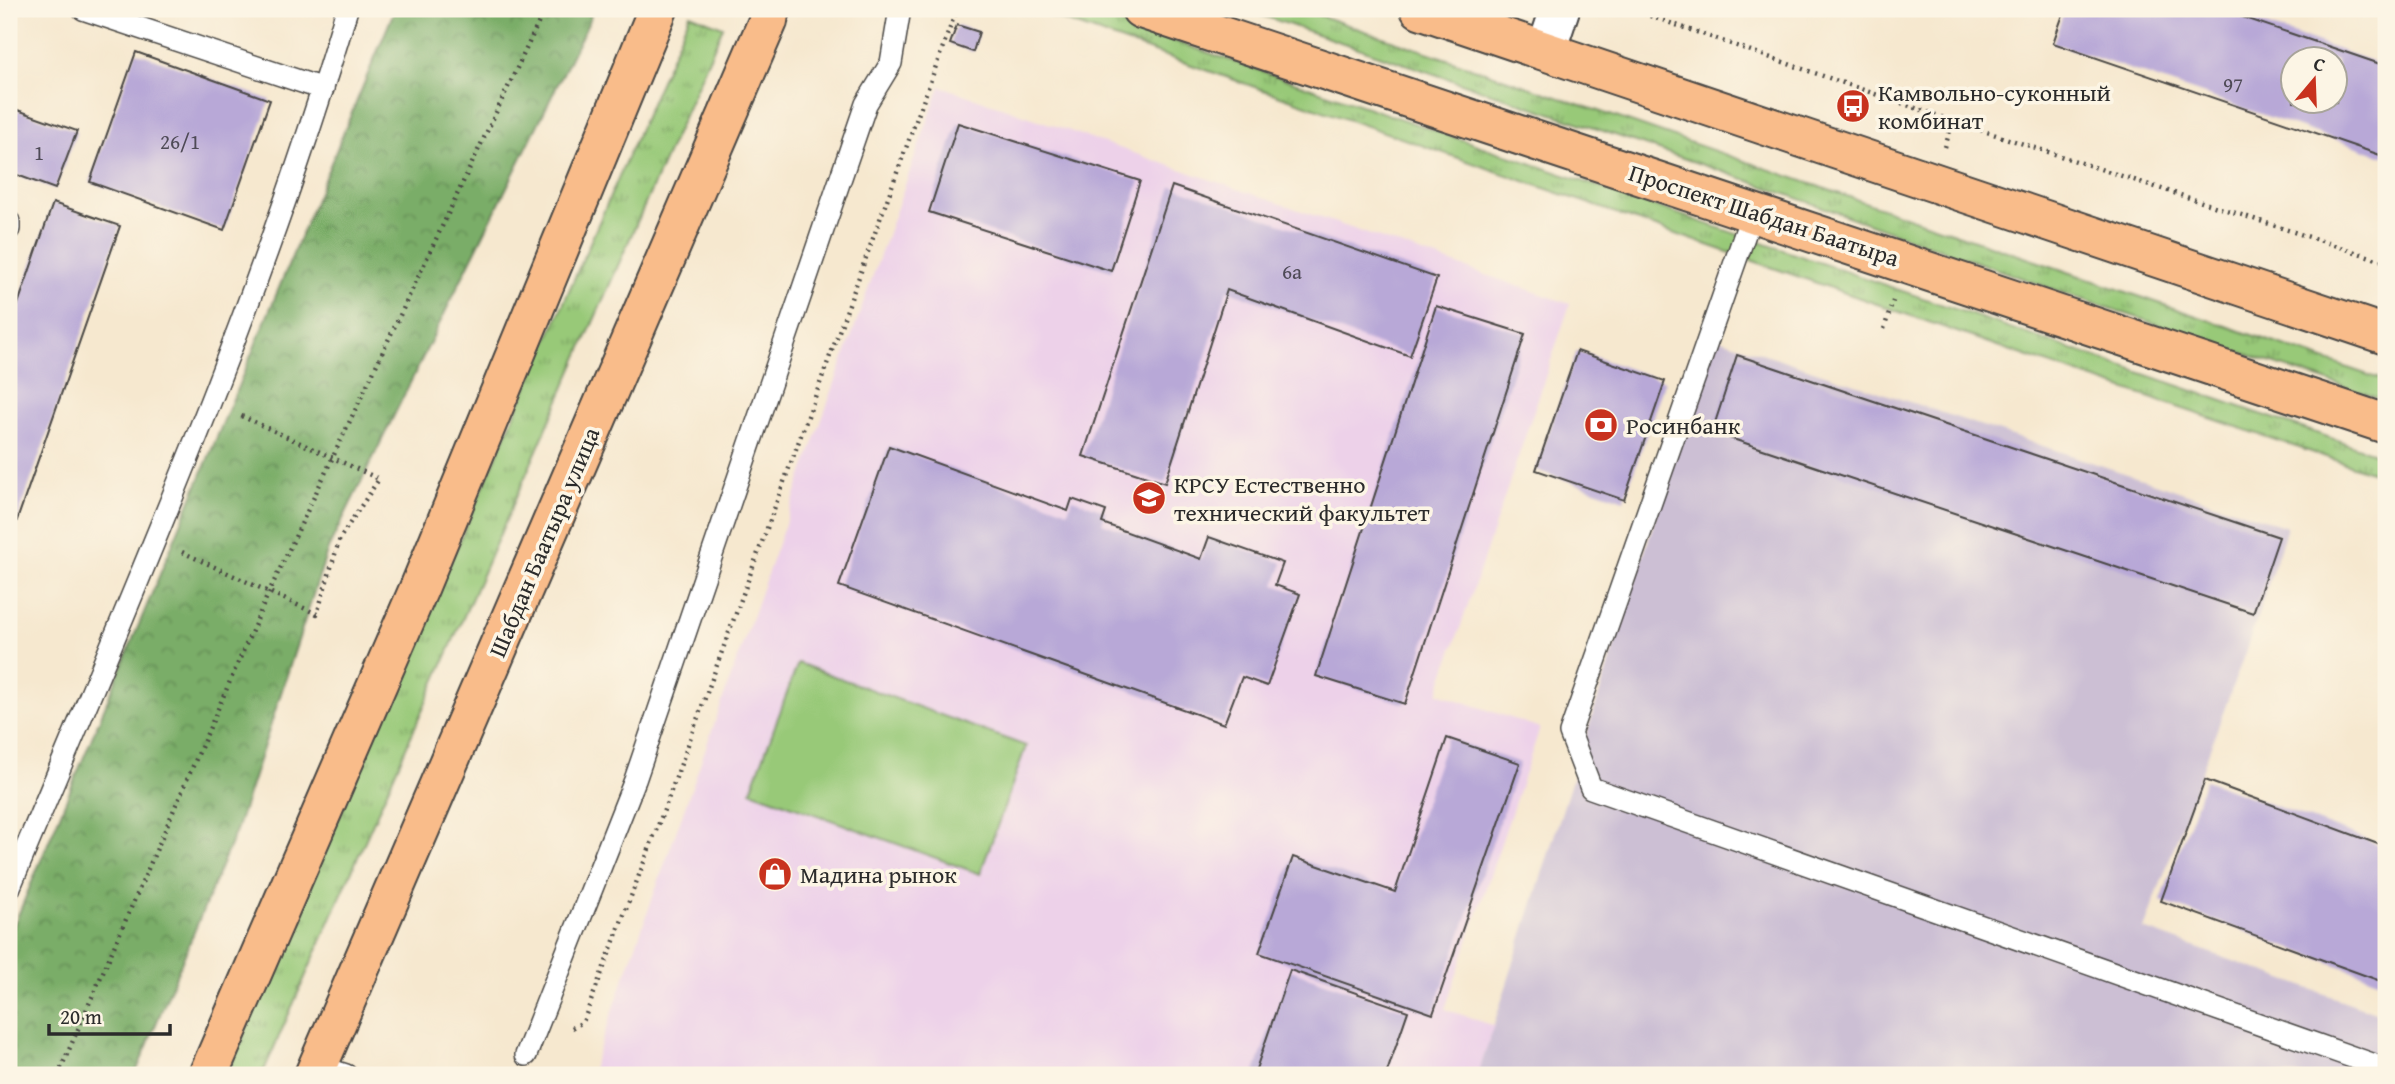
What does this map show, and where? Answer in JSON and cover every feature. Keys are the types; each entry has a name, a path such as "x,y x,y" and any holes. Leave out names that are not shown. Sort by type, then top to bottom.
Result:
{"main road":[{"path":"208,1075 421,586 658,9"},
{"name":"Шабдан Баатыра улица","path":"326,1072 768,21 770,9"},
{"name":"Проспект Шабдан Баатыра","path":"1142,9 2386,424"},
{"path":"1420,9 2386,335"}],"street":[{"path":"1546,51 1560,9"}],"lane":[{"path":"83,9 323,89"},
{"path":"9,889 212,403 323,89 347,9"},
{"path":"526,1055 635,780 866,104 891,63 900,9"},
{"path":"1754,211 1570,733 1591,788 2386,1069"},
{"path":"9,222 9,229"}],"path":[{"path":"58,1075 269,592 545,9"},
{"path":"1630,9 1953,121 2386,262"},
{"path":"526,1055 583,1022 667,802 956,13"},
{"path":"155,539 317,614 340,538 379,480 212,403"}],"shaded area":[{"name":"КРСУ Естественно технический факультет","path":"940,86 1570,304 1438,693 1540,728 1445,1009 1494,1026 1478,1075 590,1075"},
{"path":"1713,337 2287,527 2250,639 2144,929 2386,1016 2386,1075 1478,1075"}],"green space":[{"path":"395,9 592,9 590,19 328,549 237,828 135,1075 9,1075 9,937"},
{"path":"1031,9 1081,9 2386,457 2386,477 2046,363"},
{"path":"1243,9 1301,9 2386,381 2386,401 2061,292 1721,171"},
{"path":"690,14 723,27 262,1075 226,1075"},
{"path":"798,663 1026,746 980,874 751,791"}],"building":[{"path":"2065,9 2219,9 2327,46 2280,46 2280,116 2350,116 2350,54 2386,66 2386,157 2053,43"},
{"path":"957,25 979,32 973,52 950,44"},
{"path":"136,52 270,100 224,230 90,182"},
{"path":"9,107 77,131 55,189 9,172"},
{"path":"958,123 1140,181 1111,271 929,212"},
{"path":"1172,186 1437,278 1410,356 1227,290 1165,483 1083,456"},
{"path":"53,203 120,226 9,543 9,330"},
{"path":"1436,306 1525,334 1405,704 1316,676"},
{"name":"Росинбанк","path":"1577,351 1665,381 1624,500 1536,470"},
{"path":"1737,355 2279,537 2253,613 1712,432"},
{"path":"889,446 1068,511 1072,499 1106,511 1102,523 1201,559 1209,537 1283,563 1275,585 1300,594 1267,686 1242,677 1224,724 839,586"},
{"path":"1447,738 1520,763 1433,1014 1259,953 1293,857 1395,892"},
{"path":"2205,780 2386,847 2386,983 2161,901"},
{"path":"1290,970 1408,1011 1386,1075 1254,1075"}],"place":[{"name":"Камвольно-суконный комбинат","path":"1853,106"},
{"name":"Росинбанк","path":"1601,425"},
{"name":"КРСУ Естественно технический факультет","path":"1149,498"},
{"name":"Мадина рынок","path":"775,874"}]}
